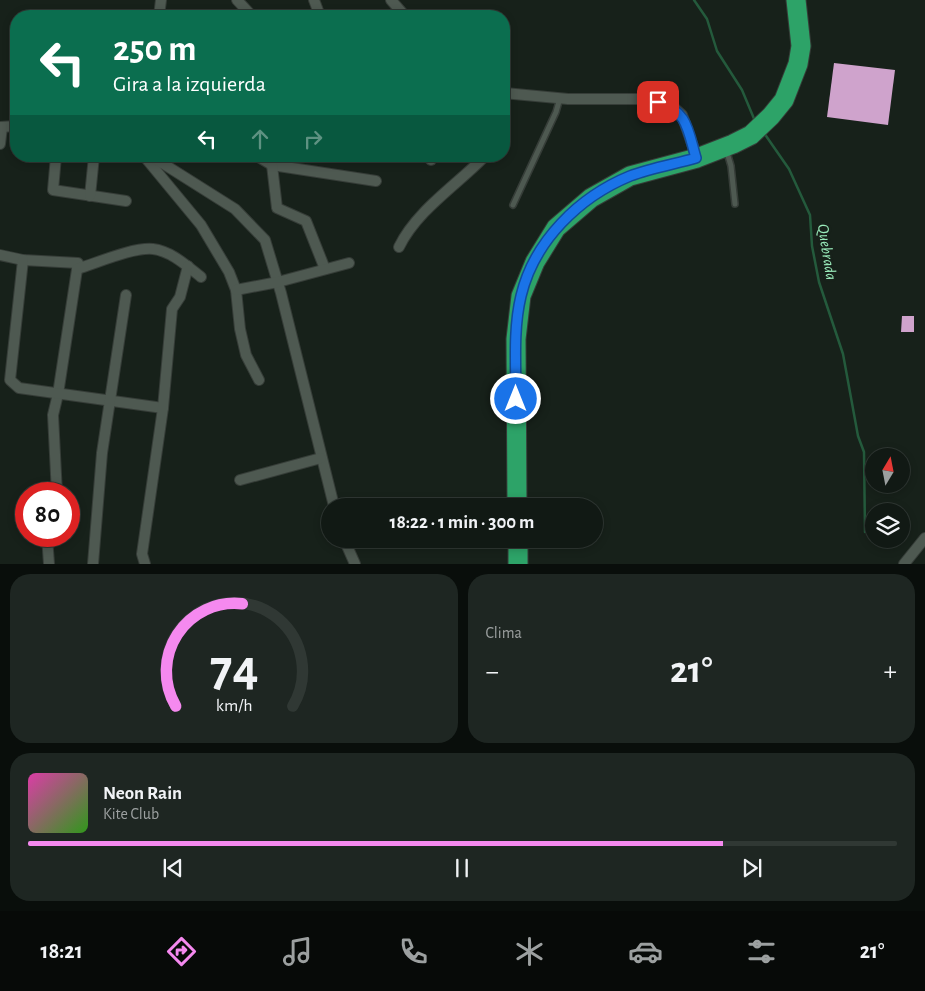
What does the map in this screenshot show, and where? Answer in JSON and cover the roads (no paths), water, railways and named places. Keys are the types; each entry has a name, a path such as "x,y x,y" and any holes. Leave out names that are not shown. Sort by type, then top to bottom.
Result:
{"highway":[{"path":"517,498 516,339 521,296 535,262 556,228 591,198 630,176 696,158 751,135 771,116 784,100 798,64 801,46 796,0"},
{"path":"518,548 518,564"}],"street":[{"path":"237,0 246,10"},
{"path":"391,0 400,10"},
{"path":"510,94 560,98 643,99 672,106 682,116 696,158"},
{"path":"0,144 1,127"},
{"path":"55,162 53,190 126,201"},
{"path":"90,196 93,162"},
{"path":"149,162 201,225 229,272 236,290 240,329 246,355 259,380"},
{"path":"161,162 235,209 265,240 278,282 332,498"},
{"path":"267,162 272,165 376,181"},
{"path":"399,247 420,219 479,162"},
{"path":"272,165 277,208 306,221 325,269"},
{"path":"77,269 133,252 153,249 169,254 188,266 200,277"},
{"path":"0,255 23,260 78,263 58,394 53,415 56,482"},
{"path":"23,260 10,380 19,388 163,408"},
{"path":"236,290 278,282 349,263"},
{"path":"145,564 142,554 163,408 172,309 180,297 188,266"},
{"path":"93,564 96,507 126,295"},
{"path":"240,480 321,458"},
{"path":"904,564 925,538"},
{"path":"48,547 49,564"},
{"path":"348,548 355,564"}],"lane":[{"path":"512,205 556,112 560,98"},
{"path":"725,146 731,166 735,204"}],"waterway":[{"name":"Quebrada","path":"694,0 707,19 717,51 742,90 755,121"},
{"name":"Quebrada","path":"764,133 789,169 810,215 812,246 819,282 843,354 858,436 864,452 865,532"}]}
